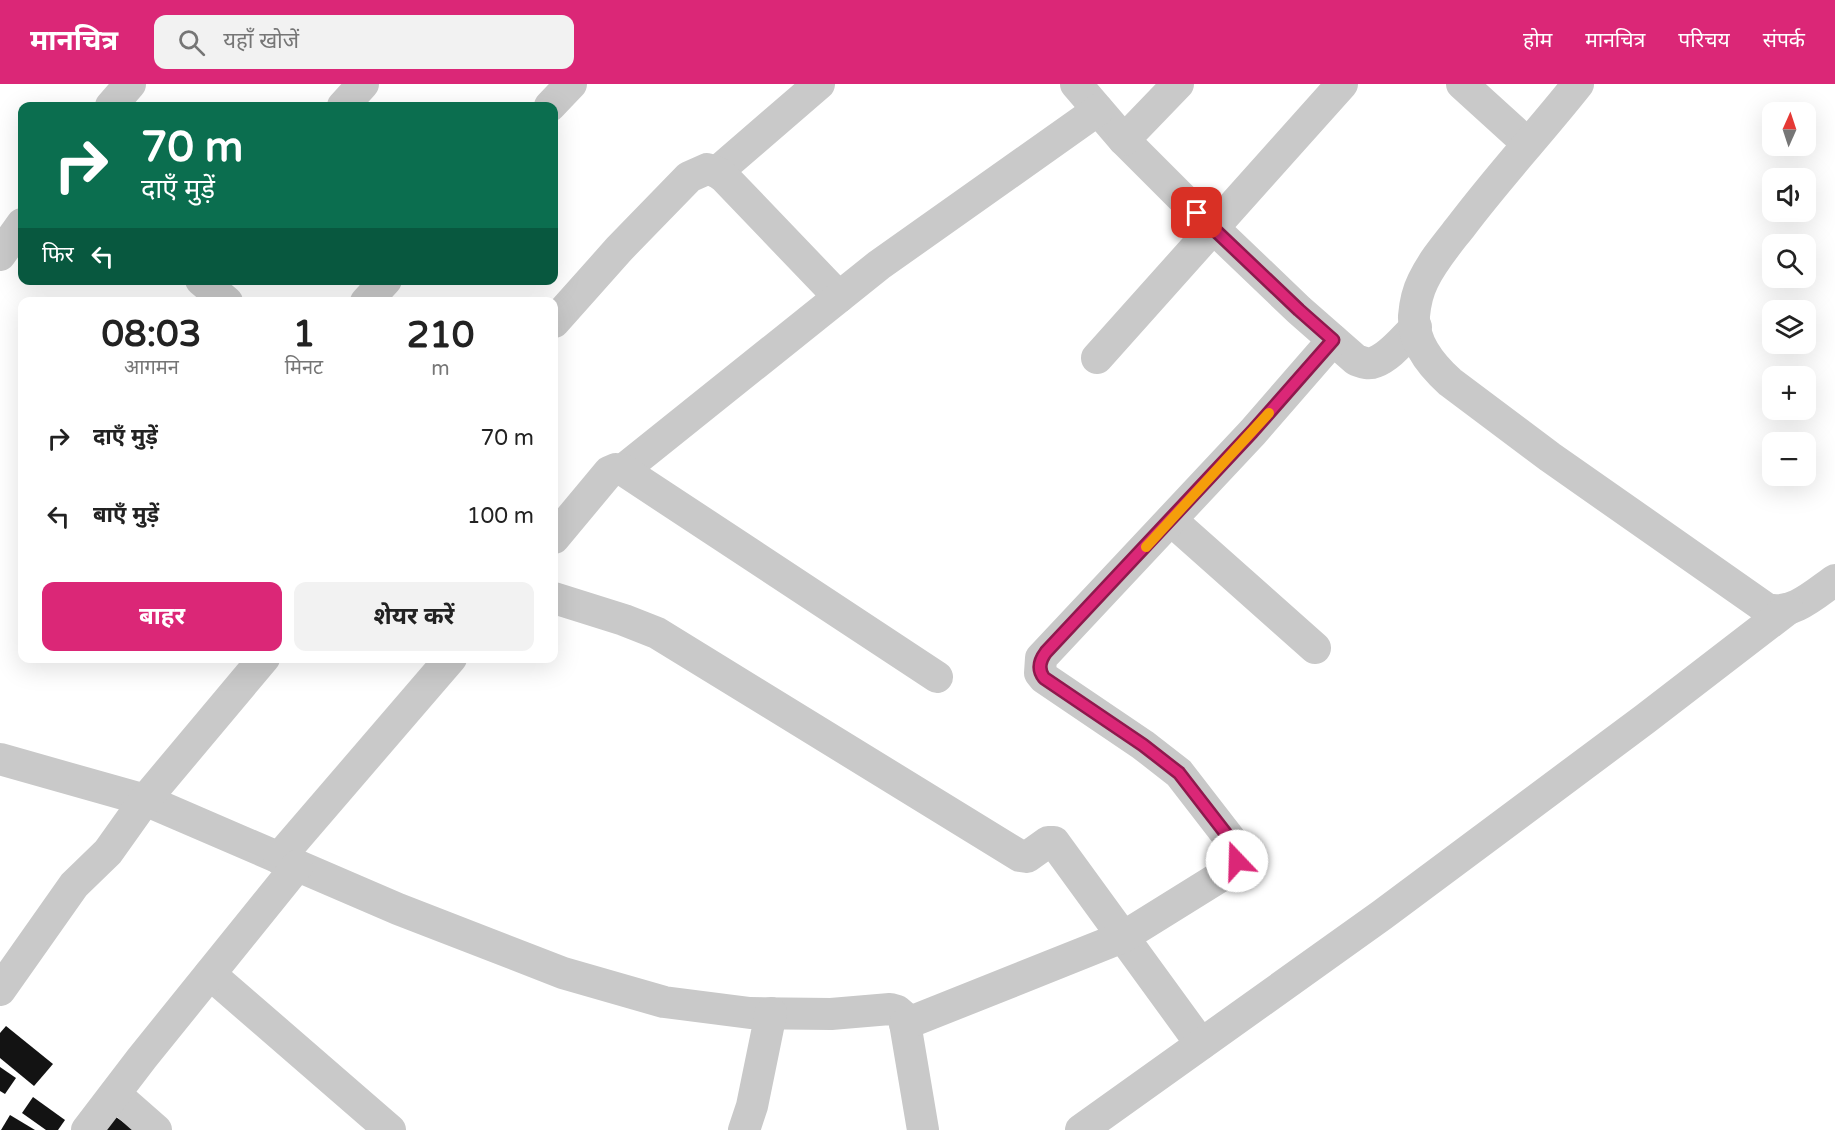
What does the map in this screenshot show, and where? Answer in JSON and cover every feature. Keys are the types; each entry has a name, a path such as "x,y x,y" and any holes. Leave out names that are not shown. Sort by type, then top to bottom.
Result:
{"street":[{"path":"114,102 130,84"},
{"path":"347,102 363,84"},
{"path":"554,102 571,84"},
{"path":"717,172 819,84"},
{"path":"1076,84 1124,140 1291,303 1356,360 1366,364 1374,363 1386,356 1416,327"},
{"path":"1124,140 1178,84"},
{"path":"1096,358 1342,84"},
{"path":"1462,84 1528,144"},
{"path":"1578,84 1485,194 1430,267 1416,302 1414,319 1418,340 1426,357 1436,370 1550,458 1767,609 1777,612 1788,609 1803,602 1835,580"},
{"path":"623,470 879,265 1098,110"},
{"path":"558,318 619,249 689,177 707,169 717,172 839,297"},
{"path":"0,255 18,230"},
{"path":"207,285 221,297"},
{"path":"371,297 381,285"},
{"path":"905,1024 1123,937 1234,868 1237,861 1237,848 1179,773 1143,745 1044,678 1040,673 1041,658 1252,432 1333,340"},
{"path":"558,533 609,472 616,469 623,470 937,677"},
{"path":"1171,520 1315,648"},
{"path":"558,599 657,633 1020,856 1027,857 1048,842 1054,842 1201,1044"},
{"path":"1081,1130 1391,909 1646,719 1788,609"},
{"path":"0,990 74,885 108,852 145,800 254,663"},
{"path":"87,1130 210,974 288,862 447,663"},
{"path":"0,759 145,800 398,909 563,973 664,1002 750,1013 831,1014 890,1009 901,1013 905,1024 923,1130"},
{"path":"210,974 390,1130"},
{"path":"744,1130 752,1106 771,1013"},
{"path":"115,1094 156,1130"}],"building":[{"path":"6,1026 53,1064 34,1086 0,1058 0,1033"},
{"path":"0,1067 16,1078 5,1094 0,1091"},
{"path":"33,1097 65,1120 58,1130 46,1130 22,1113"},
{"path":"10,1115 35,1130 1,1130"},
{"path":"113,1115 135,1130 103,1130"}],"slow traffic":[{"path":"1146,547 1269,413"}],"route":[{"path":"1197,213 1333,340 1252,432 1046,652 1041,658 1040,673 1167,762 1179,773 1237,848 1237,861"}]}
